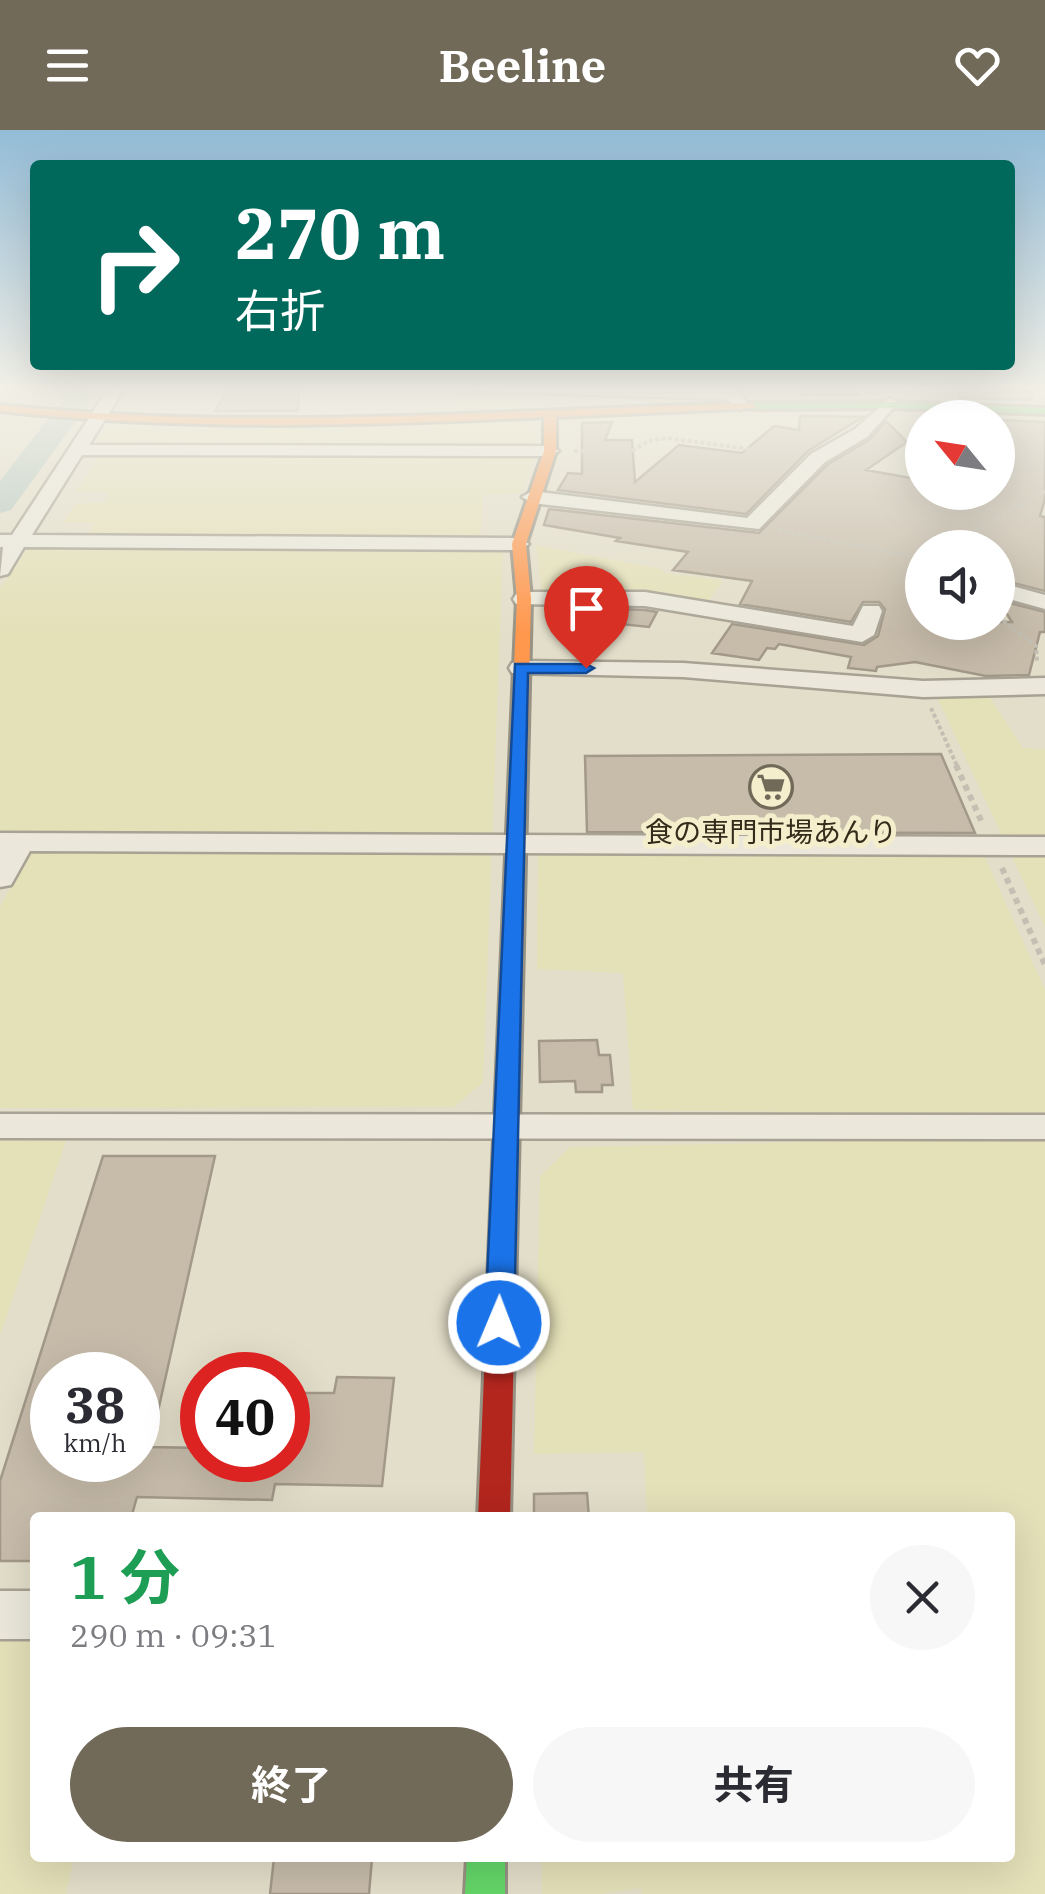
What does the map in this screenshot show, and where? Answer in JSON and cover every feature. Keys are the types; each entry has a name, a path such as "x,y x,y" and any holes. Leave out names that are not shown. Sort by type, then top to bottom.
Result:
{"street":[{"path":"0,569 9,541 64,468"},
{"path":"494,1512 524,599 519,544 532,497 545,468"},
{"path":"532,497 752,525 808,468"},
{"path":"9,541 519,544"},
{"path":"1015,594 1045,602"},
{"path":"524,599 645,599 862,634 871,611"},
{"path":"520,668 683,670 923,689 1045,686"},
{"path":"0,878 10,842 1045,846"},
{"path":"0,1126 1045,1127"},
{"path":"0,1615 30,1615"},
{"path":"485,1894 486,1862"}],"path":[{"path":"977,530 1045,491"},
{"path":"752,525 905,556"},
{"path":"1015,630 1036,646 1035,661 1045,671"}],"shaded area":[{"path":"91,468 531,468 520,493 483,495 480,539 86,536 95,523 63,523 76,504 105,502 108,492 76,492"},
{"path":"30,545 503,547 483,1082 454,1107 0,1108 0,907 37,837 0,851 0,588"},
{"path":"536,545 662,569 665,573 723,580 707,603 542,594"},
{"path":"986,692 1023,748 1045,749 1045,927 936,695"},
{"path":"982,851 1045,990 1045,1115 633,1110 623,973 537,969 538,852"},
{"path":"1045,1137 1045,1894 642,1894 641,1888 600,1894 542,1894 542,1862 1015,1862 1015,1512 647,1512 644,1452 534,1454 540,1176 570,1147"},
{"path":"0,1140 66,1141 0,1335"},
{"path":"0,1637 30,1637 30,1862 73,1862 66,1894 0,1894"}],"building":[{"path":"582,468 634,468 635,482 651,468 791,468 746,514 558,490 568,473 582,474"},
{"path":"824,468 905,477 905,510 1015,510 1015,468 1045,468 1045,499 1040,516 1045,517 1045,591 1015,583 1015,530 905,530 905,640 1015,640 1015,604 1045,612 1045,632 1040,632 1029,675 986,676 915,662 877,667 876,671 848,668 851,657 779,644 775,649 767,648 759,660 712,653 732,624 864,645 878,636 885,609 879,602 863,602 851,622 740,604 752,581 673,570 688,552 544,525 549,509 759,533"},
{"path":"619,609 657,612 649,627 611,623"},
{"name":"食の専門市場あんり","path":"941,754 975,833 587,832 585,756"},
{"path":"597,1040 599,1055 610,1055 613,1085 602,1085 602,1092 576,1092 575,1081 540,1082 539,1041"},
{"path":"103,1156 215,1156 160,1402 160,1352 41,1352"},
{"path":"337,1377 394,1378 382,1486 275,1484 272,1500 137,1497 133,1512 30,1512 30,1561 0,1561 0,1481 30,1386 30,1482 160,1482 160,1447 180,1448 180,1482 310,1482 310,1393 334,1393"},
{"path":"587,1493 589,1512 534,1512 534,1494"},
{"path":"274,1862 372,1862 369,1894 270,1894"}],"waterway":[{"path":"0,503 26,468"}],"traffic: fast":[{"path":"485,1894 486,1862"}],"traffic: slow":[{"path":"514,903 524,599 519,544 544,468"}],"traffic: jam":[{"path":"494,1512 514,903"}],"place":[{"name":"食の専門市場あんり","path":"771,787"}],"route":[{"path":"499,1323 520,668 586,668"}]}
